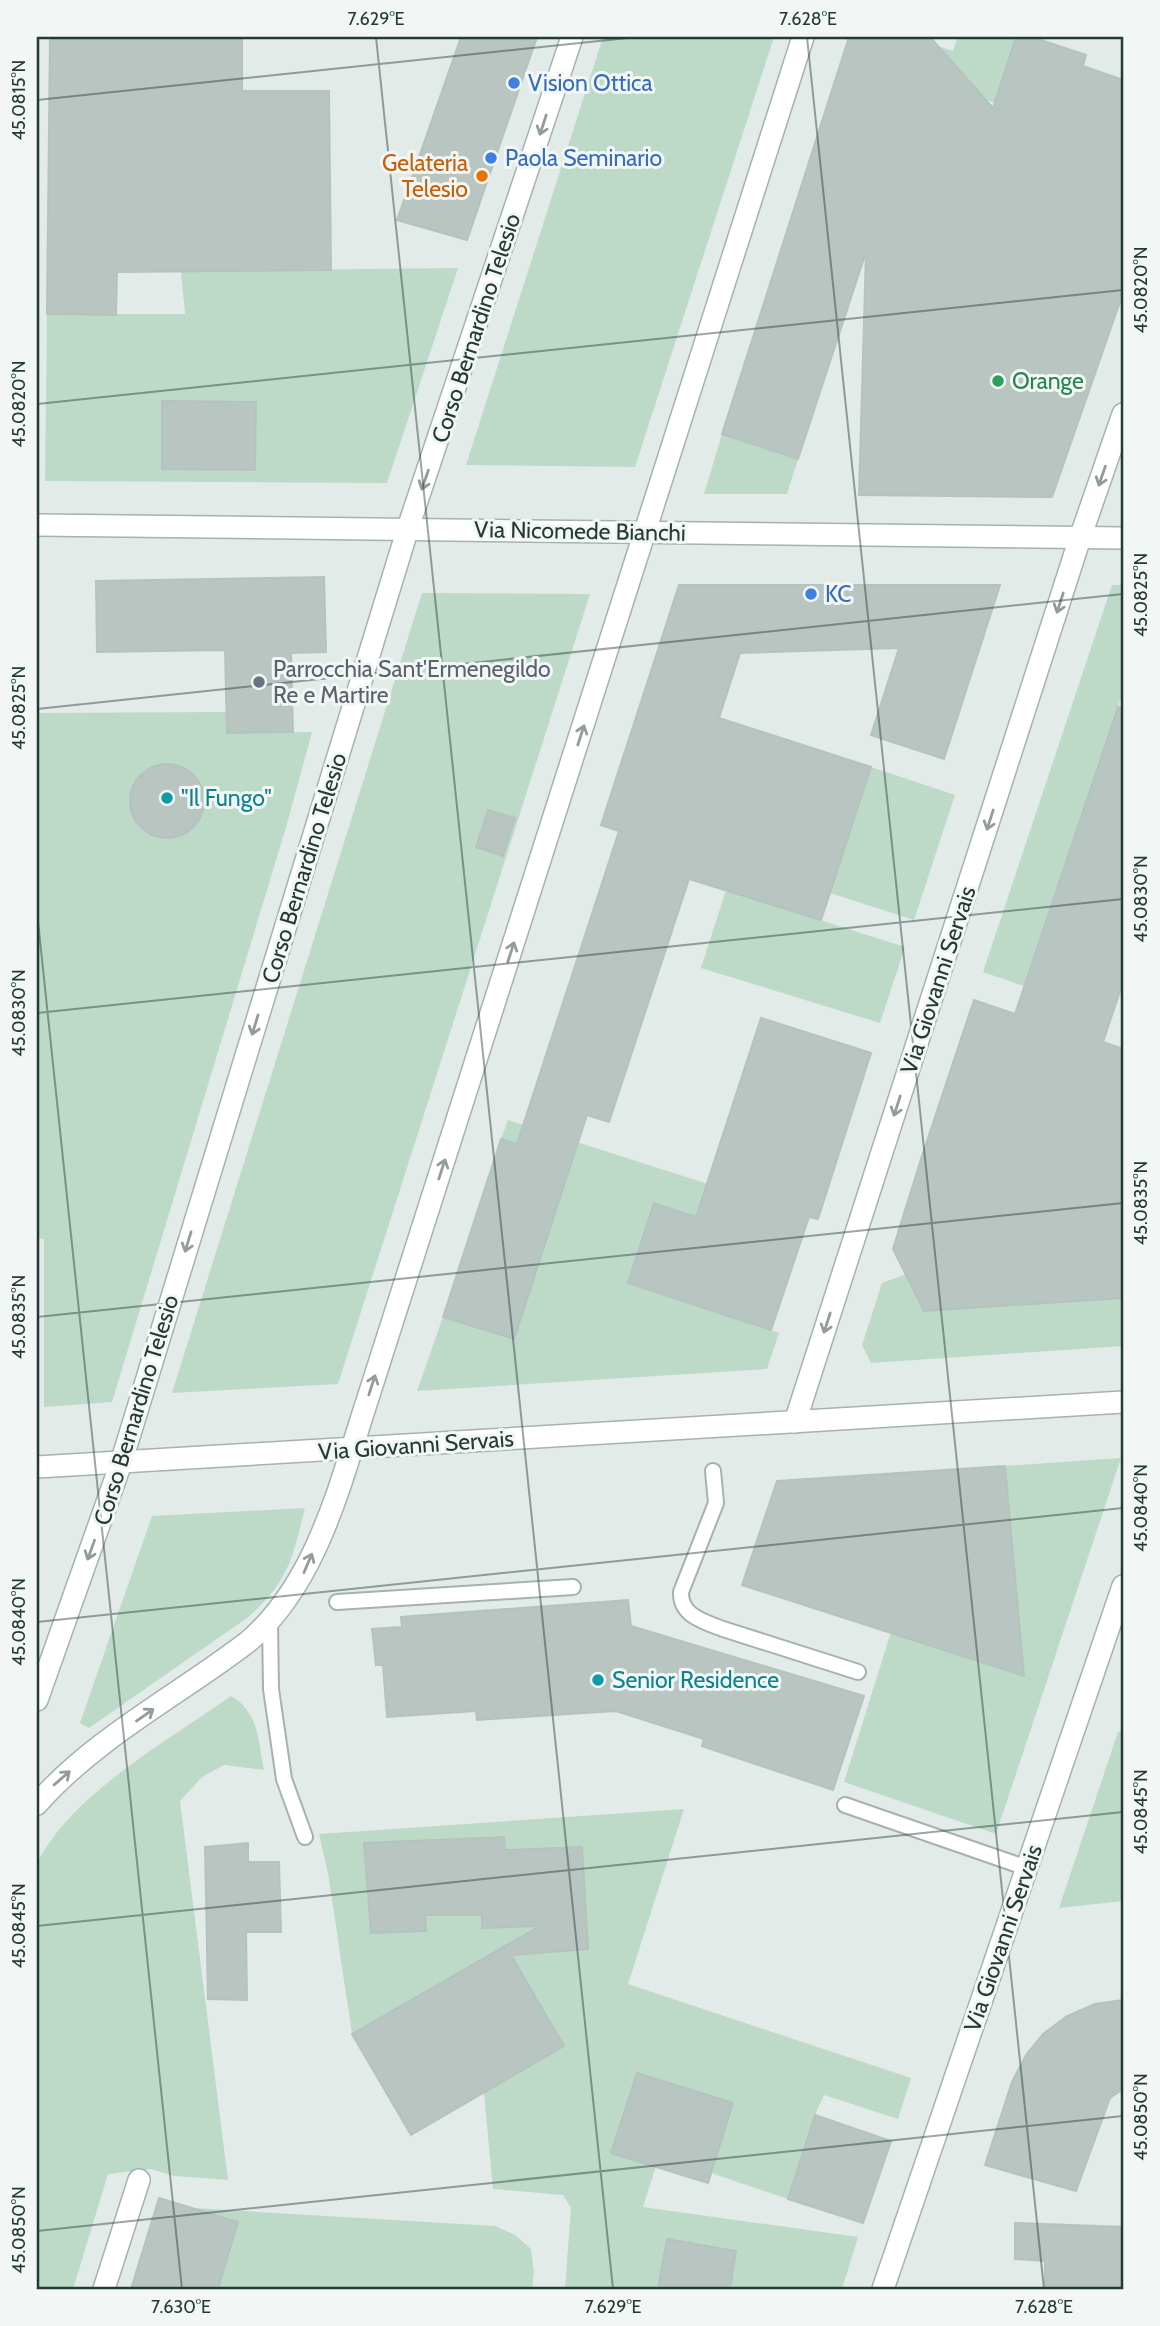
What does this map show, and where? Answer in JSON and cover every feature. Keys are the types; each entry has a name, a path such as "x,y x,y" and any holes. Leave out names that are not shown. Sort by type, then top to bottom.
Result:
{"street":[{"name":"Corso Bernardino Telesio","path":"37,1700 121,1463 408,528 572,37"},
{"path":"37,1804 55,1784 89,1755 227,1658 270,1623 304,1572 351,1450 803,37"},
{"name":"Via Giovanni Servais","path":"795,1422 1080,538 1123,414"},
{"name":"Via Nicomede Bianchi","path":"37,525 1123,538"},
{"name":"Via Giovanni Servais","path":"37,1467 1123,1402"},
{"name":"Via Giovanni Servais","path":"883,2289 1123,1586"},
{"path":"104,2289 139,2180"}],"lane":[{"path":"713,1471 716,1503 681,1592 685,1610 702,1621 723,1629 859,1672"},
{"path":"337,1602 573,1587"},
{"path":"270,1623 271,1689 284,1779 305,1836"},
{"path":"845,1805 1027,1868"}],"green space":[{"path":"603,37 774,37 635,467 466,465"},
{"path":"849,37 910,37 953,51 958,37 1016,37 995,103 986,100 950,60 924,69 847,43"},
{"path":"458,268 387,483 45,481 47,314 185,314 181,271"},
{"path":"722,434 798,459 787,494 704,494"},
{"path":"1112,585 1123,585 1123,692 1024,986 983,972"},
{"path":"422,593 590,594 338,1384 172,1393"},
{"path":"226,712 227,733 312,732 287,824 112,1402 44,1407 44,1239 37,1238 37,713"},
{"path":"871,767 955,795 914,920 830,893"},
{"path":"726,890 905,947 880,1023 701,968"},
{"path":"508,1120 733,1192 722,1225 654,1203 628,1283 779,1333 767,1369 417,1391 443,1317 514,1339 572,1162 501,1139"},
{"path":"906,1274 924,1311 1123,1298 1123,1346 871,1363 862,1345 882,1283"},
{"path":"1121,1458 996,1834 844,1782 891,1632 1011,1540 1005,1466"},
{"path":"305,1508 287,1569 261,1605 247,1618 89,1728 80,1723 152,1516"},
{"path":"231,1696 247,1710 252,1719 264,1770 224,1765 202,1777 180,1801 228,2180 174,2176 151,2169 108,2174 73,2289 37,2289 37,1863 53,1837 98,1791 151,1750"},
{"path":"1118,1732 1123,1732 1123,1901 1059,1908"},
{"path":"684,1809 628,1984 911,2078 898,2119 824,2095 788,2199 711,2173 733,2103 637,2073 612,2152 656,2166 643,2207 858,2237 842,2289 565,2289 571,2208 563,2195 493,2189 484,2093 564,2046 415,1998 352,2034 328,1873 319,1834"},
{"path":"193,2208 495,2226 515,2235 531,2249 534,2272 532,2289 218,2289 238,2222"}],"building":[{"path":"50,37 242,37 242,91 329,91 331,270 117,272 116,315 47,314"},
{"path":"461,37 537,37 467,240 397,220"},
{"path":"849,37 930,37 993,108 1016,37 1032,37 1086,55 1083,66 1123,80 1123,293 1052,497 859,495 866,252 798,459 722,434"},
{"path":"162,401 256,402 255,470 162,469"},
{"name":"Parrocchia Sant'Ermenegildo Re e Martire","path":"324,577 326,652 291,653 293,732 227,733 225,650 97,652 96,581"},
{"path":"679,585 1000,585 944,759 871,735 899,648 740,653 719,718 871,767 830,893 821,920 689,879 609,1122 587,1115 514,1339 443,1317 501,1139 517,1144 619,831 601,825"},
{"path":"1118,707 1123,708 1123,982 1103,1042 1123,1049 1123,1298 924,1311 893,1249 921,1159 974,1000 1015,1014"},
{"name":"\"Il Fungo\"","path":"167,764 181,767 193,775 201,787 204,801 201,815 193,827 181,835 167,838 153,835 141,827 133,815 130,801 133,787 141,775 153,767"},
{"path":"488,810 515,818 503,856 476,847"},
{"path":"761,1018 871,1053 818,1219 809,1217 771,1330 628,1283 654,1203 696,1217"},
{"path":"1005,1466 1024,1676 742,1585 777,1481"},
{"name":"Senior Residence","path":"628,1600 631,1626 864,1696 833,1790 702,1746 704,1739 616,1711 477,1720 476,1711 387,1717 383,1665 376,1665 372,1629 402,1627 401,1617"},
{"path":"504,1837 505,1850 582,1847 588,1949 511,1955 564,2046 411,2135 352,2034 540,1926 482,1928 482,1915 425,1915 426,1931 371,1933 364,1843"},
{"path":"248,1843 248,1862 279,1862 281,1932 246,1932 247,2000 208,1999 205,1847"},
{"path":"1123,2000 1123,2089 1110,2098 1076,2191 985,2165 1012,2082 1026,2055 1043,2034 1067,2016 1095,2004"},
{"path":"637,2073 733,2103 708,2183 611,2153"},
{"path":"815,2115 891,2141 863,2223 788,2199"},
{"path":"159,2198 238,2222 218,2289 131,2289"},
{"path":"1015,2223 1123,2227 1123,2289 1045,2289 1045,2261 1015,2259"},
{"path":"667,2239 736,2251 730,2289 658,2289"}],"place":[{"name":"Vision Ottica","path":"514,83"},
{"name":"Paola Seminario","path":"491,158"},
{"name":"Gelateria Telesio","path":"482,176"},
{"name":"Orange","path":"998,381"},
{"name":"KC","path":"811,594"},
{"name":"Parrocchia Sant'Ermenegildo Re e Martire","path":"259,682"},
{"name":"\"Il Fungo\"","path":"167,798"},
{"name":"Senior Residence","path":"598,1680"}]}
